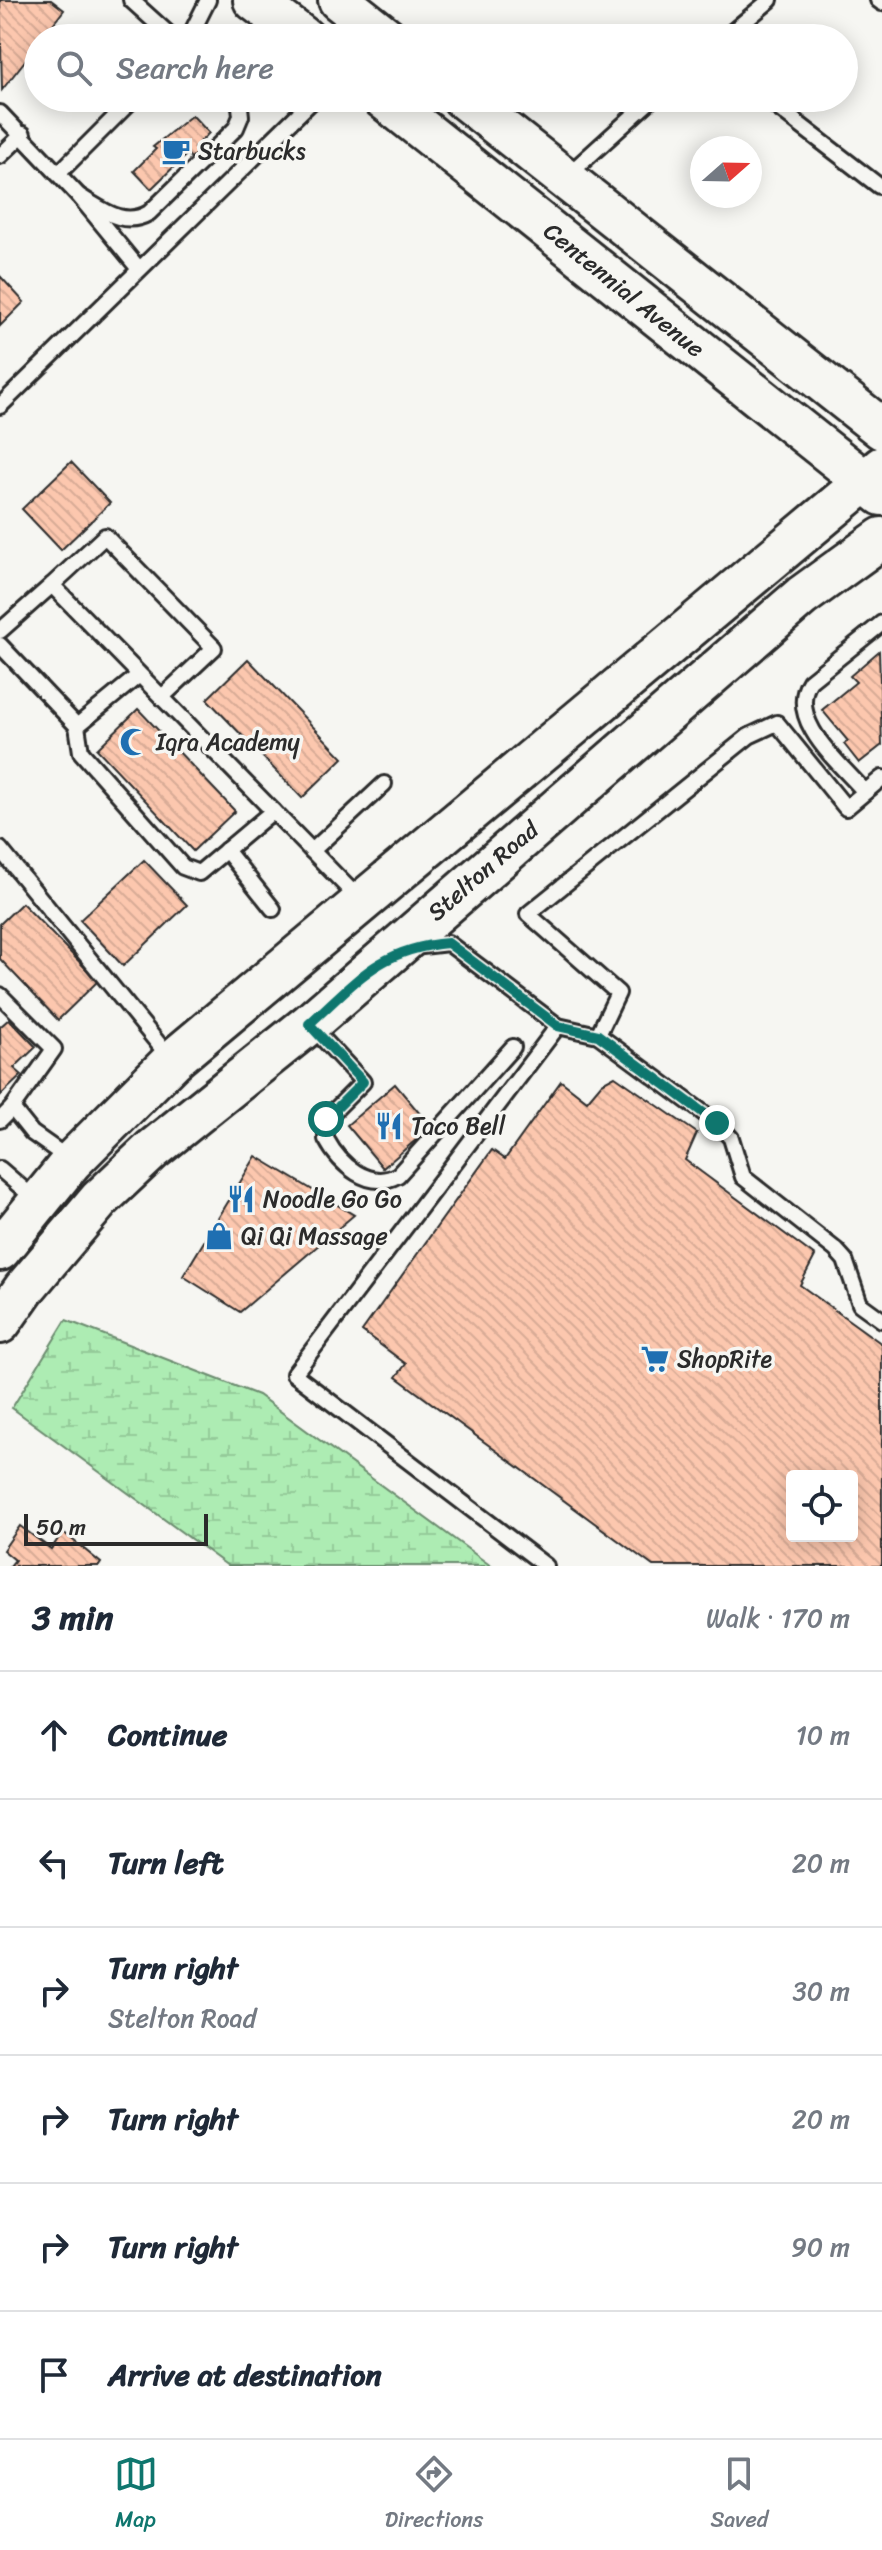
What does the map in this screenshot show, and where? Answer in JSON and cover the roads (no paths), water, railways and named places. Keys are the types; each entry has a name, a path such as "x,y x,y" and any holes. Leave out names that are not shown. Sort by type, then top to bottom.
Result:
{"main road":[{"path":"254,0 286,24"},
{"path":"339,0 369,24"},
{"name":"Centennial Avenue","path":"401,112 876,481"},
{"name":"Centennial Avenue","path":"481,112 882,429"},
{"path":"0,1250 72,1161 172,1061 361,901 876,481"},
{"name":"Stelton Road","path":"0,1323 24,1289 100,1199 152,1150 309,1024 802,596 882,538"}],"lane":[{"path":"131,0 158,24"},
{"path":"196,24 208,0"},
{"path":"742,24 770,0"},
{"path":"58,174 120,112"},
{"path":"79,196 122,220 138,220 149,213 236,128 241,112"},
{"path":"0,406 301,112"},
{"path":"564,178 637,112"},
{"path":"783,112 879,186"},
{"path":"0,113 79,196 139,269"},
{"path":"0,156 23,134"},
{"path":"0,631 105,536 214,648 162,697"},
{"path":"52,585 361,901"},
{"path":"865,792 811,729 805,716 803,691 810,681 882,623"},
{"path":"0,645 77,726 81,752 183,867 199,873 273,811"},
{"path":"77,726 139,675"},
{"path":"598,1035 618,993 528,914 749,736 777,723 846,808 882,778"},
{"path":"312,851 384,784"},
{"path":"0,849 172,1061"},
{"path":"226,850 273,909"},
{"path":"383,958 417,946 448,943 558,1026 598,1035 717,1123 731,1138 743,1177 836,1250 845,1260 860,1304 882,1320"},
{"path":"0,995 54,1049 0,1120"},
{"path":"309,1024 363,1082 326,1119 326,1139 360,1176 376,1182 398,1175 513,1047"},
{"path":"546,1566 294,1374 558,1026"},
{"path":"12,1108 32,1133 72,1161"},
{"path":"0,1169 39,1203"}],"place":[{"name":"Starbucks","path":"176,151"},
{"name":"Iqra Academy","path":"134,742"},
{"name":"Taco Bell","path":"389,1126"},
{"name":"Noodle Go Go","path":"241,1199"},
{"name":"Qi Qi Massage","path":"219,1236"},
{"name":"ShopRite","path":"655,1359"}]}
